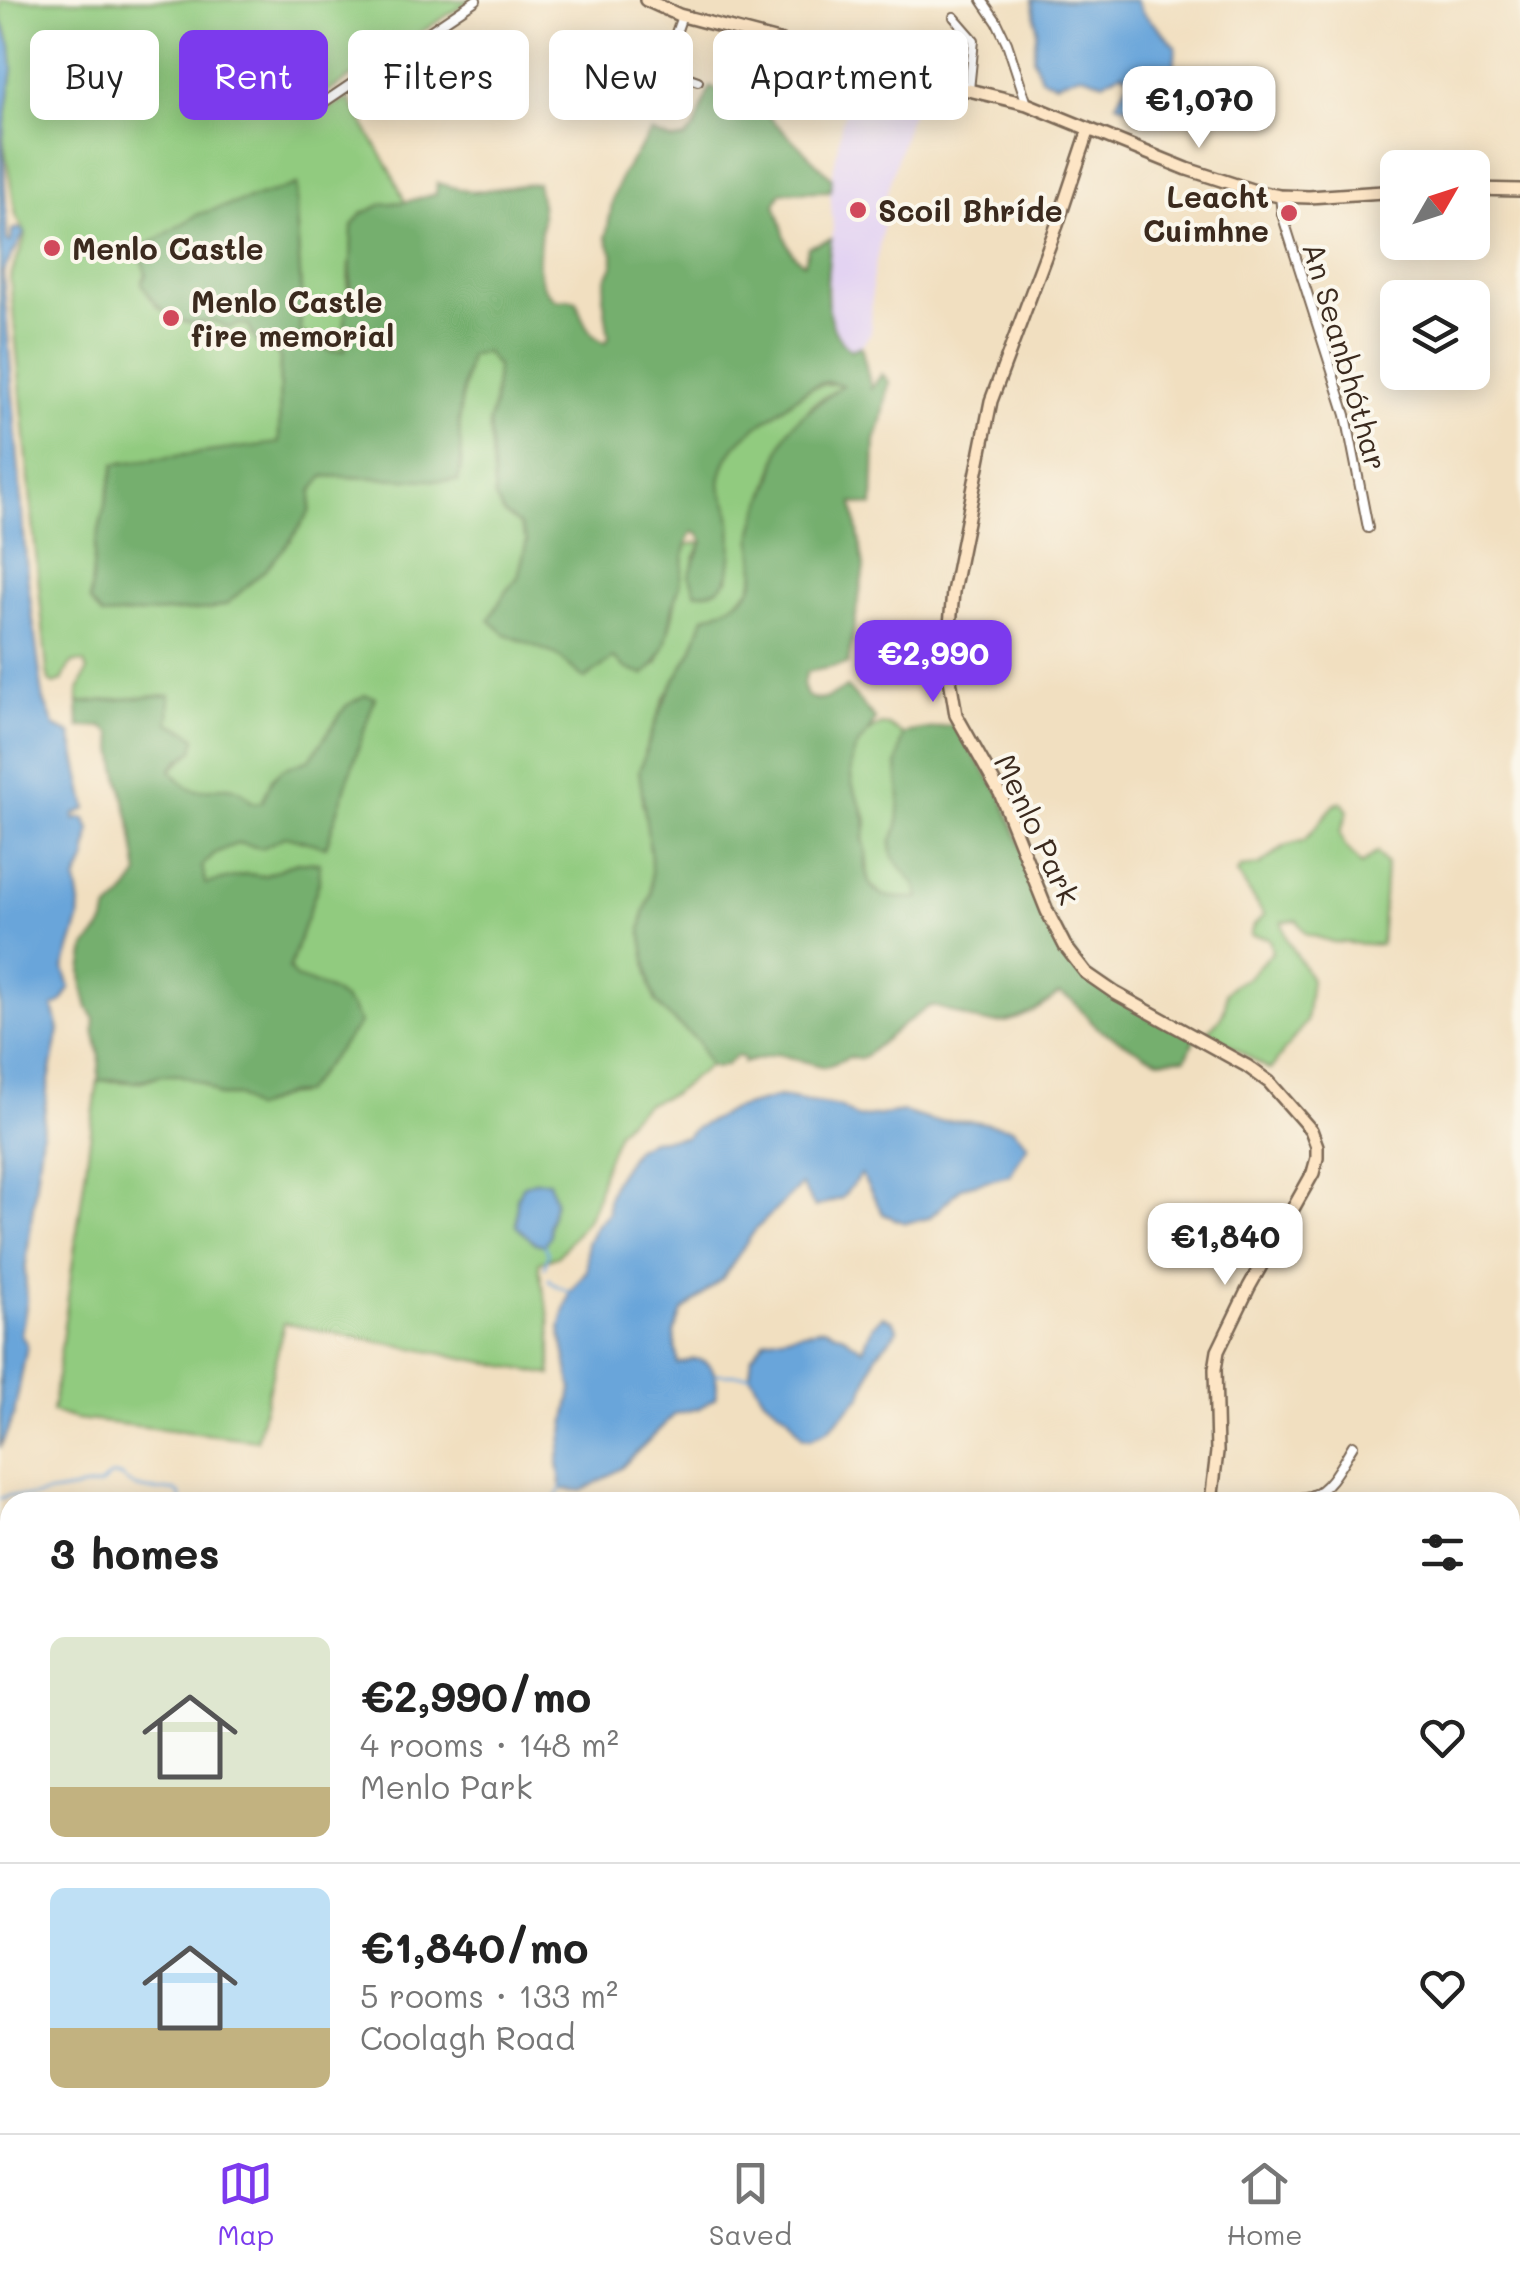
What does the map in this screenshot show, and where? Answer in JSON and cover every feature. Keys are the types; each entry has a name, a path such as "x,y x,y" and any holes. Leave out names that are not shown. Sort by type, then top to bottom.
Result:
{"street":[{"path":"328,100 476,0"},
{"path":"646,0 682,16 1027,104 1186,169 1258,192 1309,197 1380,192"},
{"path":"982,0 1007,43 1027,104"},
{"path":"682,16 667,58 681,76 698,81"},
{"path":"954,18 974,40 969,90"},
{"name":"Menlo Park","path":"1089,129 991,401 956,578 950,625 950,679 956,714 1000,793 1048,911 1086,973 1269,1082 1311,1130 1317,1146 1313,1173 1218,1350 1217,1452 1212,1492"},
{"path":"1490,189 1520,190"},
{"name":"An Seanbhóthar","path":"1280,196 1282,214 1346,415 1368,528"},
{"path":"1319,1492 1353,1445"}],"shaded area":[{"name":"Scoil Bhríde","path":"909,120 885,198 872,281 871,333 861,346 852,350 837,336 829,315 828,266 833,228 830,191 842,121"}],"green space":[{"path":"0,0 471,0 424,30 348,30 348,79 328,92 328,30 179,30 179,120 328,120 328,109 348,99 348,120 361,120 405,202 383,204 349,264 345,350 330,351 300,331 296,185 144,265 156,306 193,324 211,321 228,327 249,326 251,335 280,357 279,444 115,464 95,547 90,601 102,616 210,609 227,604 310,511 312,491 324,476 458,481 460,410 469,355 486,352 497,365 489,422 495,498 504,514 520,525 527,541 518,577 506,591 505,634 557,655 585,679 613,658 627,669 657,664 671,620 685,545 703,542 694,558 728,580 730,525 720,482 733,449 803,393 825,384 844,385 813,404 781,447 753,533 755,572 751,588 722,610 704,617 692,651 664,699 644,753 642,803 648,821 652,877 641,931 650,984 668,1016 698,1041 709,1066 672,1094 646,1104 631,1116 618,1131 587,1220 558,1256 539,1262 550,1325 551,1375 284,1323 257,1440 76,1419 52,1412 98,1081 138,1082 178,1074 200,1082 219,1096 238,1096 253,1109 286,1094 297,1095 313,983 295,978 289,969 319,882 297,862 264,876 246,874 205,885 202,866 215,853 238,843 262,848 325,739 310,760 284,768 262,802 253,803 231,787 190,788 171,770 193,750 189,732 169,723 169,695 78,703 87,671 84,663 74,662 62,681 49,681 10,278 26,235 16,215 3,138 13,69 11,45 0,16","holes":["517,1198 555,1200 549,1225 518,1213"]},
{"path":"710,87 713,120 772,120 832,178 830,191 781,192 775,205 789,246 798,259 805,263 808,247 831,239 827,298 835,331 851,350 861,346 871,388 882,374 889,382 875,440 873,506 853,503 864,567 848,664 807,672 803,685 807,696 818,700 847,687 875,719 854,752 851,769 864,812 863,840 870,884 890,897 919,898 916,886 893,857 891,843 898,826 900,797 897,765 903,735 953,725 1000,793 1047,911 1086,973 1196,1037 1186,1058 1159,1060 1145,1054 1097,1028 1073,1001 1059,994 1031,1013 999,1023 977,1021 930,1006 865,1056 849,1057 825,1067 777,1054 743,1063 744,1058 736,1056 716,1068 709,1066 698,1041 656,1002 641,931 651,895 651,858 639,771 658,716 692,651 704,617 736,602 751,588 755,575 754,527 785,436 801,417 842,385 827,382 809,389 754,429 732,451 720,482 731,524 727,577 715,590 696,593 689,575 703,542 699,534 692,532 666,642 644,675 613,658 585,679 557,655 505,634 489,620 518,577 527,541 520,525 504,514 495,498 489,422 497,366 485,352 469,356 460,406 458,481 324,476 312,491 310,511 290,541 227,604 211,609 102,616 90,601 95,547 115,464 279,443 280,357 273,349 256,343 249,326 229,328 210,321 192,323 162,309 142,283 146,274 139,250 199,214 297,185 300,331 330,351 345,350 352,226 361,214 383,204 436,194 437,183 472,192 537,183 542,212 542,283 557,300 577,301 587,326 606,343 609,337 603,296 613,254 606,237 622,174 651,132 672,140 685,138 695,128"},
{"path":"170,695 169,723 196,738 193,750 171,770 190,788 231,787 253,803 262,802 272,779 284,768 310,759 346,706 365,695 375,697 326,847 286,836 262,848 238,843 215,853 202,866 206,884 246,874 264,876 297,862 319,863 319,882 289,969 296,978 342,998 360,1023 303,1093 286,1094 253,1109 238,1096 219,1096 205,1084 180,1075 134,1082 98,1081 100,1057 95,1019 83,988 86,947 100,931 107,912 139,875 112,734 103,727 79,727 78,703"},
{"path":"881,725 903,735 897,765 901,802 891,843 893,857 916,886 919,898 887,898 869,884 864,843 866,818 850,772 858,744"},
{"path":"1342,802 1348,811 1340,833 1344,844 1361,865 1377,852 1386,864 1381,945 1333,942 1306,934 1297,920 1282,922 1287,939 1311,979 1306,1022 1270,1070 1208,1031 1222,1014 1226,992 1247,978 1272,952 1269,938 1251,935 1264,915 1237,873 1240,868 1260,865 1285,846 1305,840 1335,804"}],"water":[{"path":"1032,0 1136,0 1142,12 1176,46 1173,82 1144,81 1140,103 1128,107 1116,103 1131,78 1122,72 1103,82 1080,74 1056,83 1041,78 1033,58 1037,28"},
{"path":"0,16 11,45 13,69 3,138 7,241 11,242 12,230 25,232 3,272 27,574 43,698 55,727 71,734 87,809 75,814 75,820 86,819 90,830 86,859 76,881 79,921 64,968 70,988 61,1003 53,1007 59,1030 47,1091 25,1272 27,1301 21,1334 27,1345 14,1415 0,1448"},
{"path":"779,1097 840,1107 857,1118 904,1112 932,1121 973,1121 1012,1128 1028,1144 1010,1175 962,1187 929,1218 905,1223 883,1214 861,1174 842,1198 815,1207 801,1185 755,1230 723,1278 682,1312 674,1333 678,1364 694,1359 707,1363 716,1379 715,1398 699,1408 675,1414 621,1468 582,1491 562,1489 558,1463 572,1389 560,1328 570,1292 587,1270 587,1243 608,1213 614,1181 635,1149 651,1140 686,1137 733,1109"},
{"path":"549,1181 555,1200 550,1236 544,1245 535,1243 516,1226 517,1198 522,1186"},
{"path":"883,1316 893,1321 898,1330 876,1355 862,1395 829,1429 811,1438 803,1437 788,1416 764,1398 750,1375 752,1356 766,1339 824,1328 863,1349 873,1325"}],"waterway":[{"path":"544,1245 548,1254 545,1267"},
{"path":"549,1279 571,1293"},
{"path":"717,1374 750,1375"},
{"path":"58,1492 100,1485 110,1476 120,1476 146,1490 177,1492"},
{"path":"560,1492 563,1486"}],"place":[{"name":"Scoil Bhríde","path":"858,210"},
{"name":"Leacht Cuimhne","path":"1289,213"},
{"name":"Menlo Castle","path":"52,248"},
{"name":"Menlo Castle fire memorial","path":"171,318"}]}
